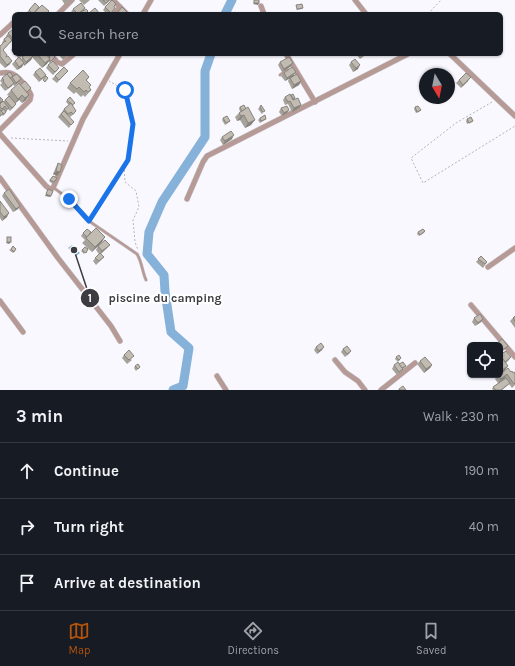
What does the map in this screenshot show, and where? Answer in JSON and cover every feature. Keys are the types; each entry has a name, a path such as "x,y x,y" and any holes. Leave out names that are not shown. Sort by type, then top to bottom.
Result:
{"street":[{"path":"60,12 72,0"},
{"path":"113,0 125,12"},
{"path":"144,12 151,0"},
{"path":"355,0 364,12"},
{"path":"261,6 263,12"},
{"path":"116,12 120,7"},
{"path":"0,35 12,24"},
{"path":"52,56 57,62 62,64 72,56"},
{"path":"2,136 46,186 50,189 54,188 72,142 83,119 119,56"},
{"path":"287,56 315,102"},
{"path":"187,199 208,156 315,102 400,56"},
{"path":"452,56 498,98 515,116"},
{"path":"0,73 11,73 14,75 32,95 30,100 0,130"},
{"path":"0,178 58,258 111,326 120,342"},
{"path":"488,268 515,248"},
{"path":"0,301 23,332"},
{"path":"471,305 515,357"},
{"path":"335,360 345,372 358,382 365,390"},
{"path":"381,390 415,363"},
{"path":"217,376 226,390"}],"lane":[{"path":"280,75 289,70 297,71"},
{"path":"54,188 69,199 89,221 136,254 141,260 142,272 146,280"}],"path":[{"path":"430,12 441,0"},
{"path":"89,221 128,160 133,124 125,90 106,79"},
{"path":"498,98 456,124 411,158 423,183 515,126"},
{"path":"2,136 72,142"},
{"path":"124,166 125,182 136,191 139,207 133,220 135,242 141,260"}],"water":[{"path":"72,245 80,253 76,256 68,248"}],"building":[{"path":"112,0 116,4 112,12 105,7"},
{"path":"254,0 259,0 259,3 254,3"},
{"path":"35,3 39,7 35,12 31,12 29,10"},
{"path":"81,3 85,8 80,12 76,12 73,9"},
{"path":"302,4 303,8 297,9 296,5"},
{"path":"42,5 49,11 48,12 35,12"},
{"path":"122,7 127,12 118,12"},
{"path":"95,8 98,12 90,12"},
{"path":"86,9 88,11 87,12 81,12"},
{"path":"12,30 12,38 8,33"},
{"path":"8,36 12,40 3,50 7,55 6,57 8,56 12,61 7,65 0,56 0,46 5,41 6,42 4,39"},
{"path":"23,56 33,56 26,62 22,57"},
{"path":"39,56 48,56 50,59 45,63"},
{"path":"19,57 24,63 19,67 15,61"},
{"path":"49,57 55,57 51,61 49,60"},
{"path":"289,57 293,63 284,69 280,62"},
{"path":"355,59 360,65 356,68 351,62"},
{"path":"53,61 59,68 55,72 48,65"},
{"path":"64,67 68,71 59,80 55,76"},
{"path":"292,67 296,72 287,78 284,73"},
{"path":"40,68 46,75 41,79 35,72"},
{"path":"83,70 89,77 86,80 91,85 89,87 91,90 88,92 86,90 84,92 79,87 77,89 70,83"},
{"path":"10,72 13,76 10,78 7,74"},
{"path":"466,73 471,77 463,85 459,80"},
{"path":"7,74 14,83 8,88 2,78"},
{"path":"17,74 21,79 16,83 12,77"},
{"path":"297,74 301,81 294,85 290,78"},
{"path":"46,76 48,78 45,82 43,80"},
{"path":"25,81 31,88 27,92 20,85"},
{"path":"19,83 29,95 25,98 22,95 18,99 11,90"},
{"path":"290,94 293,100 298,98 301,105 294,108 290,101 288,102 285,97"},
{"path":"9,96 16,104 12,108 5,100"},
{"path":"70,97 75,103 72,105 67,100"},
{"path":"3,101 9,108 7,109 5,106 2,109 0,107 0,104"},
{"path":"71,103 76,111 73,114 71,112 68,114 64,109"},
{"path":"244,105 246,109 242,111 240,107"},
{"path":"261,105 265,111 263,112 260,107"},
{"path":"287,106 289,110 284,113 281,108"},
{"path":"418,106 421,110 417,112 415,107"},
{"path":"248,107 255,120 248,123 244,115 241,116 239,113"},
{"path":"4,109 6,112 4,114 1,111"},
{"path":"64,111 74,122 71,125 61,114"},
{"path":"265,115 266,119 261,121 260,118"},
{"path":"227,116 230,121 226,123 223,118"},
{"path":"471,117 473,121 469,123 467,119"},
{"path":"231,131 234,135 225,141 222,137"},
{"path":"58,163 62,165 60,172 56,171"},
{"path":"53,176 57,178 54,182 50,180"},
{"path":"9,189 20,206 16,209 4,193"},
{"path":"48,189 53,191 51,196 46,194"},
{"path":"0,201 9,213 4,217 0,212"},
{"path":"96,228 105,237 95,247 86,238"},
{"path":"87,229 91,232 87,237 83,233"},
{"path":"423,229 425,231 420,235 418,232"},
{"path":"7,237 11,237 11,242 7,242"},
{"path":"105,240 110,245 102,251 98,246"},
{"path":"13,246 16,249 14,252 11,249"},
{"path":"85,247 88,249 86,253 82,250"},
{"path":"100,253 104,257 99,261 95,258"},
{"path":"481,256 487,262 485,264 478,259"},
{"path":"480,314 483,319 478,323 474,318"},
{"path":"502,339 508,346 503,350 503,342 498,342"},
{"path":"321,343 324,347 319,351 316,347"},
{"path":"347,346 351,351 347,354 343,349"},
{"path":"129,350 134,356 129,360 124,355"},
{"path":"506,351 511,357 505,362 503,359 503,353"},
{"path":"399,355 401,358 399,360 396,357"},
{"path":"425,357 432,365 426,369 420,361"},
{"path":"503,359 508,366 503,369"},
{"path":"398,362 403,369 399,372 394,365"},
{"path":"403,362 406,366 402,368 399,364"},
{"path":"138,364 140,367 138,369 135,366"},
{"path":"508,368 511,372 515,372 515,384 507,374 503,377 503,372"},
{"path":"506,378 510,383 501,390 496,390 493,387"},
{"path":"403,386 406,390 399,390 399,389"}],"waterway":[{"path":"226,12 232,0"},
{"path":"173,390 183,386 189,348 171,332 164,275 147,254 149,232 162,202 205,137 205,71 210,56"}],"place":[{"name":"piscine du camping","path":"74,250"}],"route":[{"path":"69,199 81,214 89,221 128,160 133,124 125,90"}]}
